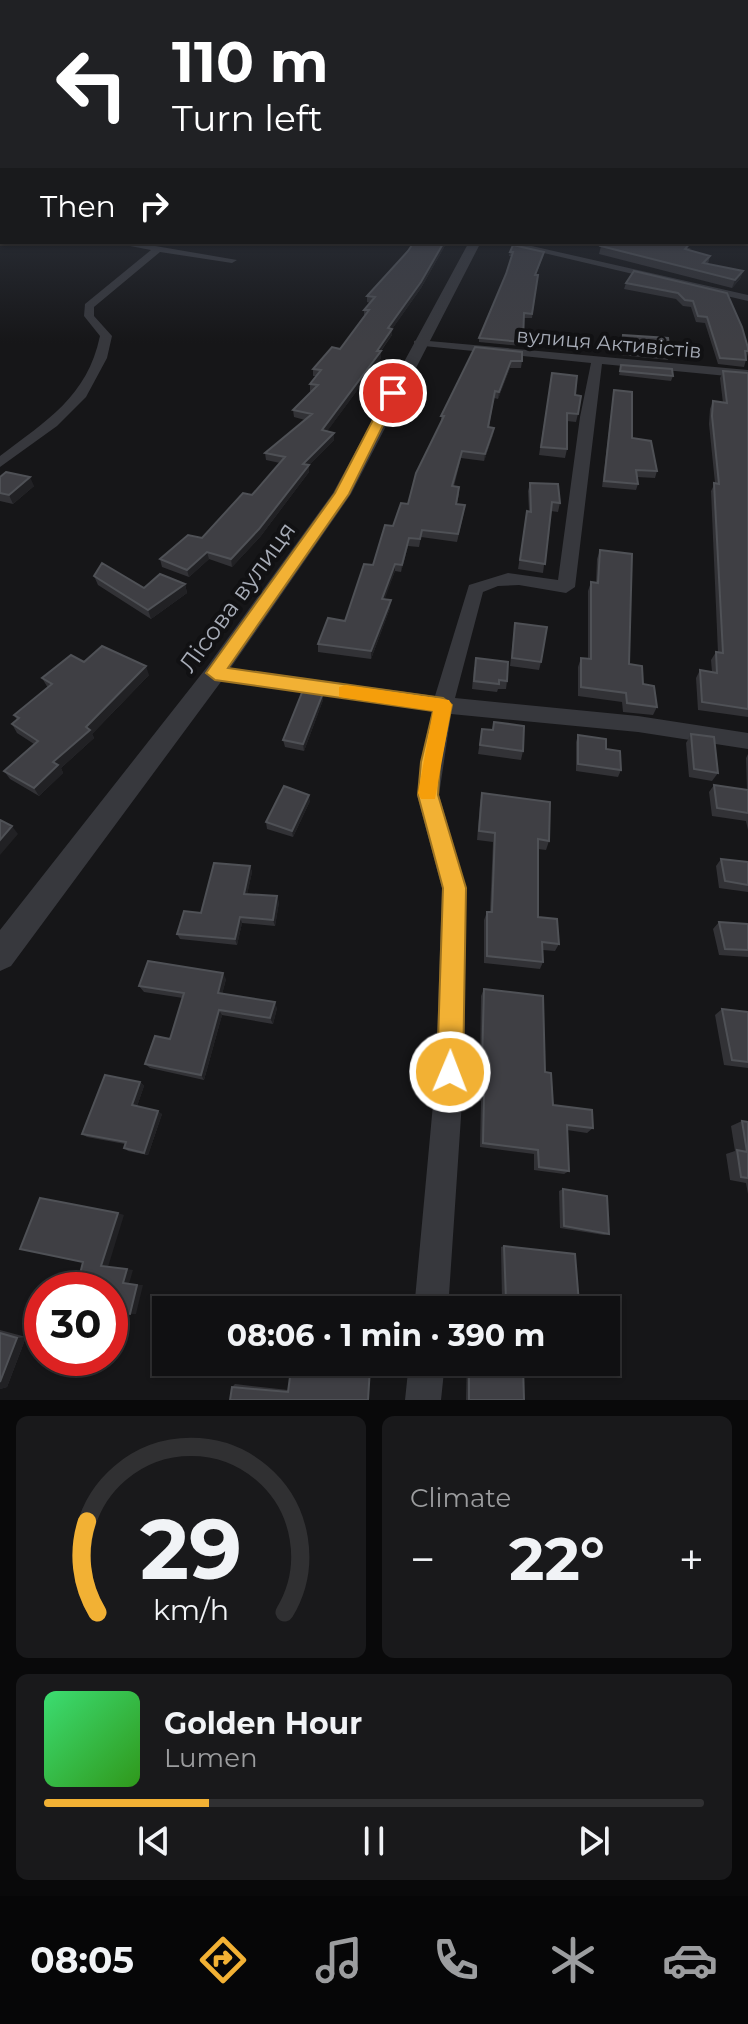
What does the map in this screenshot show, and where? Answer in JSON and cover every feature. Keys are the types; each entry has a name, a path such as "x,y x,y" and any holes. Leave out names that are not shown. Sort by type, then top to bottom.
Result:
{"street":[{"path":"123,244 232,260"},
{"name":"Лісова вулиця","path":"0,955 215,673 342,494 418,343 474,244"},
{"path":"511,244 747,296"},
{"path":"0,463 84,395 95,381 106,336 89,316 89,306 156,251"},
{"name":"вулиця Активістів","path":"418,343 748,374"},
{"path":"432,1296 450,1072 454,888 428,795 431,762 443,705 475,589 492,579 528,579 566,587 577,519 587,406 597,361"},
{"path":"215,673 443,705 638,724 748,741"},
{"path":"423,1400 426,1376"}],"building":[{"path":"413,244 443,244 421,282 388,328 392,329 377,351 381,351 322,430 334,433 303,464 309,465 259,529 231,559 207,552 187,570 160,559 188,535 202,538 243,493 252,495 285,457 265,453 312,414 293,410 318,385 310,384 321,370 313,369 332,347 340,349 369,310 364,310 375,297 367,296"},
{"path":"689,244 685,249 710,256 703,263 743,271 735,280 601,246"},
{"path":"513,245 544,252 535,275 538,275 532,314 524,313 523,342 479,338 506,274"},
{"path":"634,271 727,293 748,348 745,351 746,360 720,358 707,317 698,316 693,301 685,300 678,293 626,283"},
{"path":"623,335 668,338 670,352 622,347"},
{"path":"475,347 522,352 522,361 511,361 499,392 495,391 488,427 494,428 485,454 462,451 452,486 459,487 456,504 465,505 458,534 422,530 420,539 409,538 402,565 395,564 382,599 391,600 371,651 318,644 328,618 345,621 364,564 373,565 385,525 393,526 401,503 408,504 416,473"},
{"path":"621,365 672,369 673,376 620,371"},
{"path":"723,371 748,373 748,709 702,702 700,670 717,673 716,652 723,653 714,483 719,484 712,416 713,401 727,403"},
{"path":"552,373 577,376 575,395 581,396 578,414 567,413 567,449 541,447"},
{"path":"614,390 632,392 632,438 651,441 657,471 636,470 638,484 604,481"},
{"path":"6,472 30,477 9,495 0,493 0,477"},
{"path":"530,483 558,484 560,503 552,502 545,564 520,560 527,511 531,512"},
{"path":"600,550 632,554 629,664 642,666 643,684 654,686 657,707 627,703 626,693 581,687 581,658 591,659 591,582 598,583"},
{"path":"102,563 144,588 160,574 185,584 148,610 94,576"},
{"path":"515,623 547,627 541,662 512,658"},
{"path":"102,646 146,666 86,727 90,730 53,762 58,765 34,788 4,771 38,741 12,724 19,718 14,715 52,684 42,678 71,655 84,662"},
{"path":"476,658 508,662 507,681 499,680 499,684 474,681"},
{"path":"303,690 323,693 303,744 283,740"},
{"path":"494,722 524,726 523,751 480,745 482,729 493,730"},
{"path":"691,734 714,737 718,773 694,769"},
{"path":"578,735 606,739 606,749 620,751 621,770 578,764"},
{"path":"714,785 748,790 748,813 717,808"},
{"path":"284,786 309,795 292,831 266,822"},
{"path":"482,793 550,802 549,841 538,839 538,917 557,919 559,944 542,942 543,962 487,956 487,912 492,912 495,833 479,831"},
{"path":"0,820 12,826 0,840"},
{"path":"721,859 748,862 748,885 725,881"},
{"path":"214,863 250,866 244,894 277,896 273,920 240,917 235,939 177,934 184,911 201,913"},
{"path":"719,922 748,924 748,950 725,949"},
{"path":"148,961 223,973 218,993 275,1002 270,1018 219,1010 201,1075 145,1064 155,1036 170,1039 184,993 139,986"},
{"path":"484,989 543,996 545,1072 551,1073 553,1105 592,1110 593,1128 567,1125 569,1171 539,1167 538,1150 483,1143 484,1096 473,1095 474,1063 482,1064"},
{"path":"722,1009 748,1012 748,1062 732,1060"},
{"path":"105,1075 140,1082 132,1105 158,1111 144,1153 124,1148 126,1142 82,1134"},
{"path":"742,1121 748,1122 748,1178 741,1177 737,1150 747,1152"},
{"path":"563,1189 607,1196 609,1234 564,1226"},
{"path":"40,1198 118,1213 101,1266 127,1269 126,1272 80,1272 83,1262 20,1249"},
{"path":"504,1246 575,1254 578,1296 506,1296"},
{"path":"128,1284 137,1285 128,1314"},
{"path":"0,1333 17,1338 0,1382"},
{"path":"290,1376 370,1376 368,1400 230,1400 232,1387 288,1392"},
{"path":"469,1376 523,1376 524,1400 469,1400"}],"slow traffic":[{"path":"346,692 443,705 428,793"}],"route":[{"path":"393,393 342,494 215,673 443,705 431,762 428,795 454,888 450,1072"}]}
